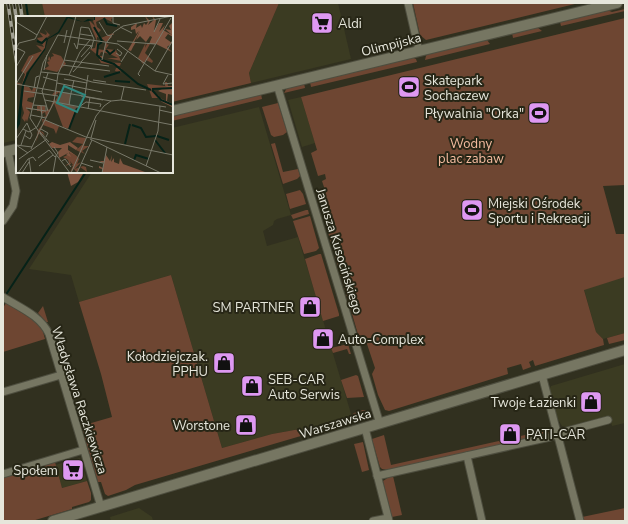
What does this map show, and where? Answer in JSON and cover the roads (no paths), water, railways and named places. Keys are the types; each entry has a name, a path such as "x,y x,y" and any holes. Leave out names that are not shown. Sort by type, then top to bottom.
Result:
{"street":[{"path":"408,3 419,51"},
{"name":"Olimpijska","path":"173,111 617,3"},
{"name":"Janusza Kusocińskiego","path":"278,85 380,424"},
{"path":"3,221 13,206 16,191 9,150"},
{"name":"Władysława Raczkiewicza","path":"3,297 37,317 42,322 49,334 101,507"},
{"name":"Warszawska","path":"53,521 625,350"},
{"path":"3,392 61,375"},
{"path":"542,375 580,521"},
{"path":"377,476 558,435 567,431 608,420"},
{"path":"365,428 388,519 374,521"},
{"path":"3,474 83,450"},
{"path":"467,456 482,521"}],"waterway":[{"path":"26,3 28,16"},
{"path":"7,293 85,173"}],"railway":[{"path":"8,3 16,58"},
{"path":"14,3 16,17"},
{"path":"20,3 22,16"}],"place":[{"name":"Aldi","path":"322,23"},
{"name":"Skatepark Sochaczew","path":"409,87"},
{"name":"Pływalnia \"Orka\"","path":"539,113"},
{"name":"Miejski Ośrodek Sportu i Rekreacji","path":"472,210"},
{"name":"SM PARTNER","path":"310,307"},
{"name":"Auto-Complex","path":"323,339"},
{"name":"Kołodziejczak. PPHU","path":"224,363"},
{"name":"SEB-CAR Auto Serwis","path":"252,386"},
{"name":"Twoje Łazienki","path":"591,402"},
{"name":"Worstone","path":"246,425"},
{"name":"PATI-CAR","path":"510,434"},
{"name":"Społem","path":"73,470"}],"park label":[{"name":"Wodny plac zabaw","path":"471,150"}]}
